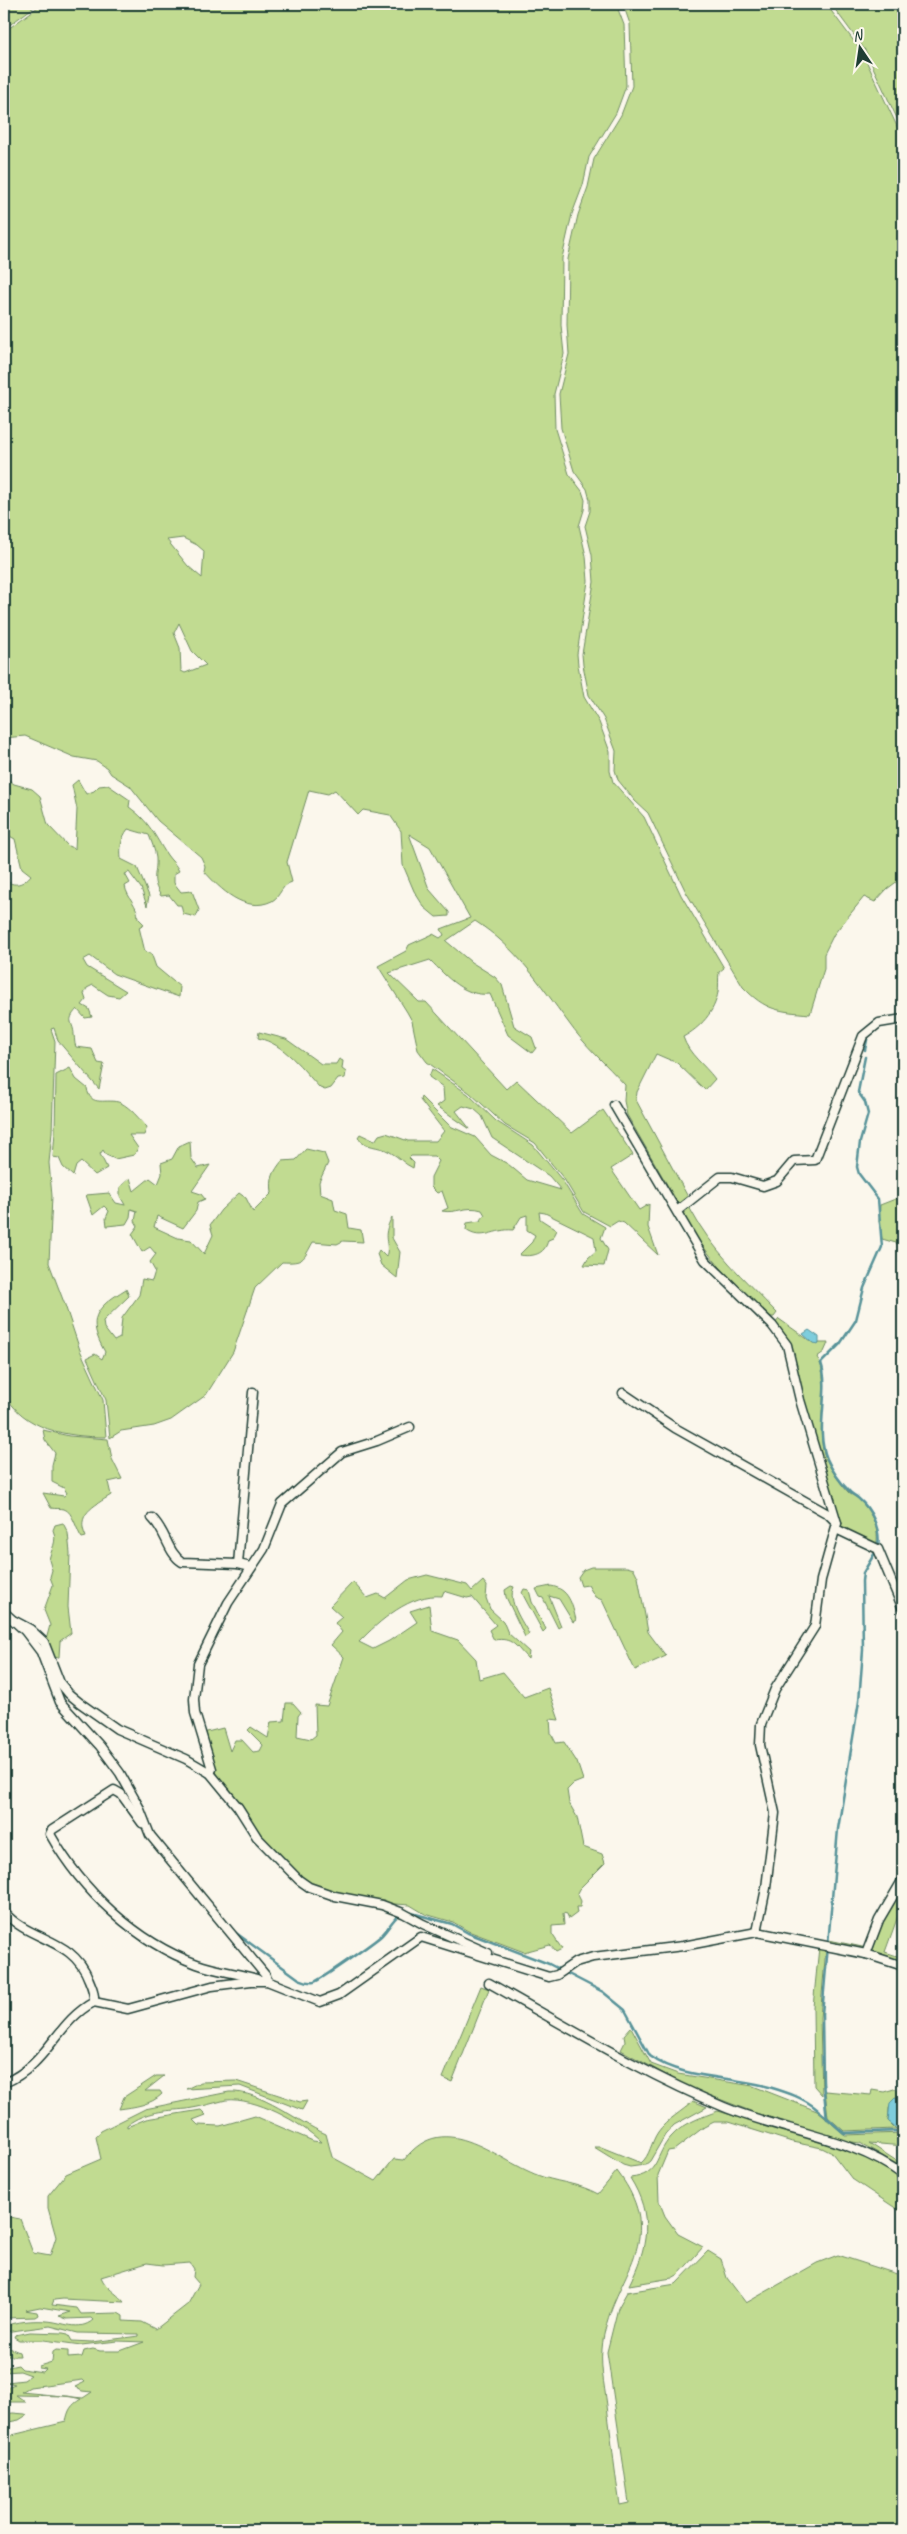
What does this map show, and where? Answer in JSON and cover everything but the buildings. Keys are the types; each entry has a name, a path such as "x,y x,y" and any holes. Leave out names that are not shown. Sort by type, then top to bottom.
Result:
{"street":[{"path":"677,1211 720,1177 732,1177 763,1186 777,1182 794,1161 815,1160 863,1036 880,1023 903,1019"},
{"path":"614,1105 706,1260 772,1325 788,1345 800,1400 836,1526 821,1580 815,1626 775,1689 759,1733 762,1757 772,1789 775,1813 766,1888 757,1932"},
{"path":"238,1564 253,1392"},
{"path":"623,1394 675,1428 822,1510 836,1526 878,1550 903,1609"},
{"path":"210,1773 212,1769 195,1713 194,1699 198,1664 228,1603 264,1549 282,1504 342,1452 410,1427"},
{"path":"152,1518 165,1533 175,1558 182,1562 238,1564 251,1567"},
{"path":"4,1612 15,1621 41,1652 60,1702 100,1746 120,1773 139,1807 150,1835"},
{"path":"15,1621 30,1629 44,1642 60,1683 74,1698 117,1729 186,1759 210,1773 225,1789 268,1850 309,1887 335,1896 394,1909 519,1967"},
{"path":"267,1982 266,1976 150,1835 121,1794 114,1790 52,1830 50,1834 80,1876 124,1922 146,1939 198,1964 267,1982 311,2000 327,2000 339,1995 421,1937 549,1977 576,1962 593,1957 683,1946 757,1932 866,1954 903,1966"},
{"path":"866,1954 879,1920 903,1879"},
{"path":"4,1912 18,1924 74,1955 86,1972 95,1996 94,2002 72,2019 41,2058 27,2071 4,2083"},
{"path":"94,2002 128,2009 212,1986 267,1982"},
{"path":"489,1983 631,2062 702,2097 736,2112 861,2150 889,2164 903,2175"}],"green space":[{"path":"4,4 38,4 4,29"},
{"path":"42,4 616,4 624,25 626,86 616,113 589,157 583,185 572,214 562,258 561,325 564,354 554,394 555,429 569,474 582,491 585,500 579,526 586,556 588,581 577,654 584,697 599,722 610,752 610,771 613,782 644,817 681,895 724,968 719,972 718,992 710,1013 701,1024 683,1037 693,1054 715,1079 705,1090 677,1063 656,1054 637,1092 636,1100 688,1197 680,1207 627,1115 624,1101 625,1085 581,1039 526,967 490,931 475,921 446,941 471,962 495,977 502,985 514,1026 532,1037 536,1048 532,1053 508,1035 490,994 481,994 464,989 430,960 389,973 419,1002 426,1002 506,1089 516,1080 572,1133 603,1110 633,1155 611,1169 639,1210 649,1204 648,1227 658,1255 624,1223 618,1221 610,1226 584,1212 564,1179 535,1143 505,1125 470,1093 427,1062 418,1050 412,1021 378,966 406,951 409,945 433,934 440,938 444,935 441,929 470,918 430,847 409,834 429,889 449,912 449,916 436,917 424,907 414,891 403,865 401,831 390,815 363,810 358,815 335,790 328,794 309,790 287,862 292,882 288,883 272,901 252,904 234,898 225,892 204,871 205,866 201,857 158,821 130,786 111,774 107,768 97,761 74,757 25,736 4,738 4,32","holes":["183,538 204,551 202,578 188,566 167,540","179,623 192,651 206,665 185,673 181,671 180,648 174,633"]},
{"path":"623,4 826,4 862,52 903,139 903,877 887,889 875,902 864,897 834,934 824,954 824,969 810,1014 773,1008 759,1001 743,987 686,892 648,813 635,801 618,780 615,770 616,751 604,719 589,695 583,665 582,654 594,582 592,555 585,526 590,511 590,500 587,489 574,471 561,428 559,394 569,354 567,325 568,259 578,215 588,187 594,159 621,115 632,86 630,24"},
{"path":"831,4 903,4 903,131 865,50"},
{"path":"4,777 14,784 32,789 40,796 48,825 68,846 75,849 77,809 72,785 78,780 86,794 94,791 99,786 108,785 130,800 129,807 147,824 178,869 179,871 174,874 174,883 181,892 192,891 199,910 196,917 183,914 181,905 177,905 169,895 161,896 155,881 156,858 149,835 128,829 121,843 121,859 137,867 149,896 147,906 141,888 129,872 125,874 130,883 125,886 126,890 138,913 138,918 144,924 139,927 145,952 151,953 156,967 180,987 179,997 114,974 90,956 83,960 87,967 126,991 119,997 108,995 93,985 87,988 84,994 86,1000 82,1005 89,1009 92,1017 85,1018 77,1009 71,1017 76,1047 92,1049 98,1063 104,1064 99,1089 58,1041 54,1028 51,1029 55,1041 49,1163 52,1196 49,1263 80,1350 103,1400 106,1437 62,1433 34,1423 12,1405 4,1392 4,880 12,884 19,884 31,875 22,868 15,839 4,833"},
{"path":"259,1032 286,1039 321,1064 336,1064 339,1059 343,1061 342,1069 346,1072 345,1078 338,1079 331,1088 325,1090 320,1088 285,1051 268,1041 258,1038"},
{"path":"70,1068 76,1079 87,1088 92,1098 100,1101 116,1101 125,1105 147,1127 144,1135 129,1135 138,1148 134,1155 115,1159 106,1155 103,1150 100,1154 107,1168 95,1175 81,1162 76,1166 73,1176 63,1167 59,1158 53,1157 56,1075"},
{"path":"432,1069 468,1094 496,1121 533,1145 562,1180 583,1214 605,1227 601,1238 608,1250 604,1266 584,1265 588,1258 596,1251 594,1237 545,1213 539,1212 540,1219 557,1230 541,1252 529,1256 519,1255 532,1242 535,1235 527,1230 527,1215 521,1217 513,1230 478,1235 466,1230 467,1223 480,1221 485,1215 482,1210 476,1209 442,1211 448,1208 442,1191 437,1193 431,1187 431,1177 439,1161 434,1156 411,1156 409,1158 414,1163 413,1168 390,1152 361,1141 358,1137 360,1134 375,1141 379,1135 386,1133 408,1141 436,1141 444,1131 420,1100 421,1097 450,1126 475,1137 491,1155 508,1164 527,1180 561,1190 549,1176 492,1138 482,1116 474,1109 463,1106 456,1111 470,1129 437,1106 444,1101 443,1087 429,1077"},
{"path":"190,1141 191,1158 198,1168 210,1165 192,1191 201,1194 205,1199 198,1202 196,1211 183,1228 157,1216 154,1227 178,1238 191,1240 204,1254 213,1235 210,1225 221,1210 239,1193 246,1198 253,1212 272,1193 271,1184 273,1176 282,1161 296,1160 306,1149 324,1153 328,1163 319,1182 320,1194 333,1199 335,1210 347,1214 349,1228 361,1230 363,1242 343,1241 337,1244 313,1242 305,1257 299,1261 282,1262 255,1288 233,1352 206,1395 171,1420 154,1426 121,1431 110,1438 106,1400 87,1358 95,1354 102,1359 105,1352 96,1331 97,1315 107,1302 126,1289 129,1296 103,1321 104,1328 114,1341 120,1338 122,1318 139,1295 142,1279 152,1281 155,1271 150,1262 156,1254 150,1247 142,1252 132,1234 138,1226 135,1221 137,1211 131,1209 130,1217 126,1224 107,1226 106,1218 109,1211 104,1206 93,1215 86,1195 109,1193 116,1203 125,1205 120,1196 120,1187 130,1178 134,1191 150,1178 158,1184 162,1174 161,1163 172,1159 179,1146"},
{"path":"903,1196 903,1248 896,1243 882,1239 879,1221 880,1205"},
{"path":"689,1207 707,1237 740,1276 777,1313 774,1317 768,1317 756,1305 701,1244 682,1215"},
{"path":"392,1217 392,1238 400,1252 397,1278 381,1265 377,1254 379,1250 386,1257 386,1235"},
{"path":"779,1319 813,1343 828,1343 824,1352 817,1357 823,1380 821,1434 823,1447 830,1468 839,1481 849,1493 862,1503 870,1514 876,1527 876,1546 844,1529 840,1524 802,1398 794,1363 774,1325"},
{"path":"43,1430 69,1436 108,1439 112,1459 122,1479 108,1482 111,1495 88,1512 83,1522 86,1537 82,1538 67,1511 51,1508 43,1493 64,1496 67,1493 64,1488 52,1482 52,1465 55,1453 45,1440"},
{"path":"63,1523 68,1533 70,1553 68,1607 71,1633 60,1641 59,1657 54,1658 46,1640 50,1625 44,1610 53,1585 50,1577 52,1570 49,1560 54,1542 53,1530 55,1525"},
{"path":"591,1567 627,1567 634,1569 638,1577 648,1632 666,1656 635,1670 602,1600 595,1597 588,1585 581,1586 578,1577 583,1570"},
{"path":"427,1575 467,1585 472,1591 483,1581 487,1586 486,1598 490,1609 503,1621 508,1633 529,1652 528,1659 510,1641 494,1640 489,1630 496,1625 472,1597 467,1598 444,1591 442,1596 430,1596 419,1599 396,1610 359,1642 373,1649 389,1641 417,1622 410,1611 429,1605 432,1631 458,1640 476,1659 479,1679 503,1672 524,1697 548,1688 559,1720 550,1719 551,1733 556,1743 564,1742 577,1762 583,1780 573,1784 567,1790 569,1803 577,1817 583,1847 602,1854 605,1863 579,1889 577,1893 581,1901 580,1907 576,1907 577,1913 569,1919 567,1914 563,1913 564,1925 552,1926 552,1934 562,1949 556,1952 550,1945 524,1952 468,1931 453,1922 425,1914 410,1905 381,1903 353,1898 309,1884 298,1876 259,1835 216,1772 203,1733 223,1728 230,1751 235,1740 242,1740 253,1752 260,1751 263,1745 248,1730 251,1727 268,1738 271,1722 284,1721 286,1703 293,1703 301,1712 298,1716 297,1736 311,1739 316,1735 315,1705 327,1706 344,1657 331,1645 342,1632 335,1623 342,1617 330,1606 353,1582 367,1598 378,1594 385,1598 408,1580"},
{"path":"511,1586 514,1587 512,1598 514,1605 529,1634 525,1637 506,1597 505,1590"},
{"path":"551,1586 562,1590 569,1598 576,1620 573,1622 559,1599 549,1596 561,1626 558,1628 543,1598 540,1597 536,1589"},
{"path":"524,1589 529,1590 532,1602 546,1629 543,1632 522,1593"},
{"path":"903,1886 903,1902 885,1952 903,1958 903,1962 869,1952 879,1927"},
{"path":"829,1940 867,1948 866,1951 829,1944"},
{"path":"819,1947 826,1948 820,2018 822,2095 814,2086 813,2007"},
{"path":"481,1986 489,1989 452,2082 443,2078"},
{"path":"631,2027 651,2064 678,2074 753,2086 817,2111 845,2135 903,2133 903,2146 869,2143 903,2165 903,2171 860,2143 837,2140 753,2112 688,2087 621,2050 625,2042 624,2035"},
{"path":"156,2076 164,2076 145,2091 160,2091 162,2094 158,2098 148,2103 119,2109 124,2097"},
{"path":"236,2081 300,2102 307,2101 302,2110 240,2086 186,2089 201,2082"},
{"path":"894,2089 903,2090 903,2100 895,2099 889,2108 888,2121 896,2129 844,2131 828,2117 825,2091 871,2095 872,2090 884,2092"},
{"path":"229,2092 254,2096 326,2134 332,2157 376,2181 394,2159 404,2160 420,2144 437,2137 455,2138 472,2143 543,2177 585,2188 598,2194 617,2171 633,2197 639,2220 638,2241 633,2260 607,2323 602,2349 602,2373 620,2505 629,2503 607,2352 618,2308 627,2292 676,2284 708,2251 721,2259 727,2278 746,2303 817,2263 838,2255 903,2276 903,2530 4,2530 4,2437 66,2422 70,2408 81,2399 72,2397 83,2398 92,2392 82,2391 75,2387 85,2382 83,2380 30,2387 21,2392 61,2396 16,2395 26,2402 4,2402 4,2388 15,2384 7,2382 24,2380 31,2375 20,2371 4,2372 4,2368 18,2365 22,2369 43,2372 46,2369 39,2368 39,2366 52,2362 53,2352 56,2350 68,2351 68,2358 82,2357 84,2351 93,2349 120,2351 144,2342 118,2341 81,2345 44,2340 19,2340 14,2337 15,2335 30,2332 63,2333 68,2334 72,2341 92,2342 139,2336 139,2334 78,2333 50,2326 4,2332 4,2327 25,2321 47,2321 77,2326 88,2324 93,2320 91,2318 67,2319 59,2316 71,2312 40,2307 25,2310 37,2312 38,2315 35,2317 5,2318 7,2315 4,2314 4,2216 20,2219 33,2253 50,2256 56,2237 48,2208 48,2196 66,2174 101,2159 96,2137 101,2131 145,2109","holes":["226,2100 250,2102 277,2112 302,2127 321,2142 313,2141 255,2116 220,2126 198,2125 193,2120 206,2115 201,2110 146,2119 127,2127 134,2120 148,2114 192,2108","147,2263 163,2265 190,2263 194,2269 193,2277 199,2284 188,2304 156,2329 142,2322 123,2321 123,2316 118,2313 81,2314 77,2308 52,2305 54,2300 63,2299 124,2302 106,2285 101,2277"]},
{"path":"693,2101 707,2107 674,2125 665,2135 650,2161 645,2165 630,2167 623,2165 594,2147 601,2147 641,2163 662,2127"},
{"path":"718,2111 860,2154 887,2168 903,2181 903,2213 852,2179 832,2153 822,2148 792,2142 728,2122 714,2122 704,2127 674,2150 668,2151 658,2175 659,2201 665,2216 678,2234 703,2247 679,2274 672,2278 629,2285 641,2258 646,2232 643,2205 630,2178 647,2173 656,2163 671,2137 681,2128"},
{"path":"7,2347 19,2352 20,2356 4,2356 4,2350"},
{"path":"4,2414 27,2415 19,2420 4,2423"}],"water":[{"path":"809,1330 819,1337 819,1344 813,1343 803,1334"},
{"path":"895,2098 903,2100 903,2133 888,2121 890,2103"}],"waterway":[{"path":"865,1050 868,1035"},
{"path":"865,1057 858,1092 865,1102 868,1114 860,1142 857,1167 859,1174 878,1199 882,1247 864,1288 856,1320 840,1344 821,1363 824,1374 822,1435 823,1447 834,1472 871,1514 878,1533 878,1546"},
{"path":"827,2119 823,2083 822,2014 838,1829 859,1701 863,1650 862,1581 863,1573 876,1551"},
{"path":"408,1912 452,1924 468,1933 549,1964 603,1992 625,2010 650,2056 662,2063 691,2073 755,2083 789,2093 813,2106 844,2133 898,2131"},
{"path":"232,1930 299,1979 306,1982 314,1982 378,1939 400,1914"}]}
